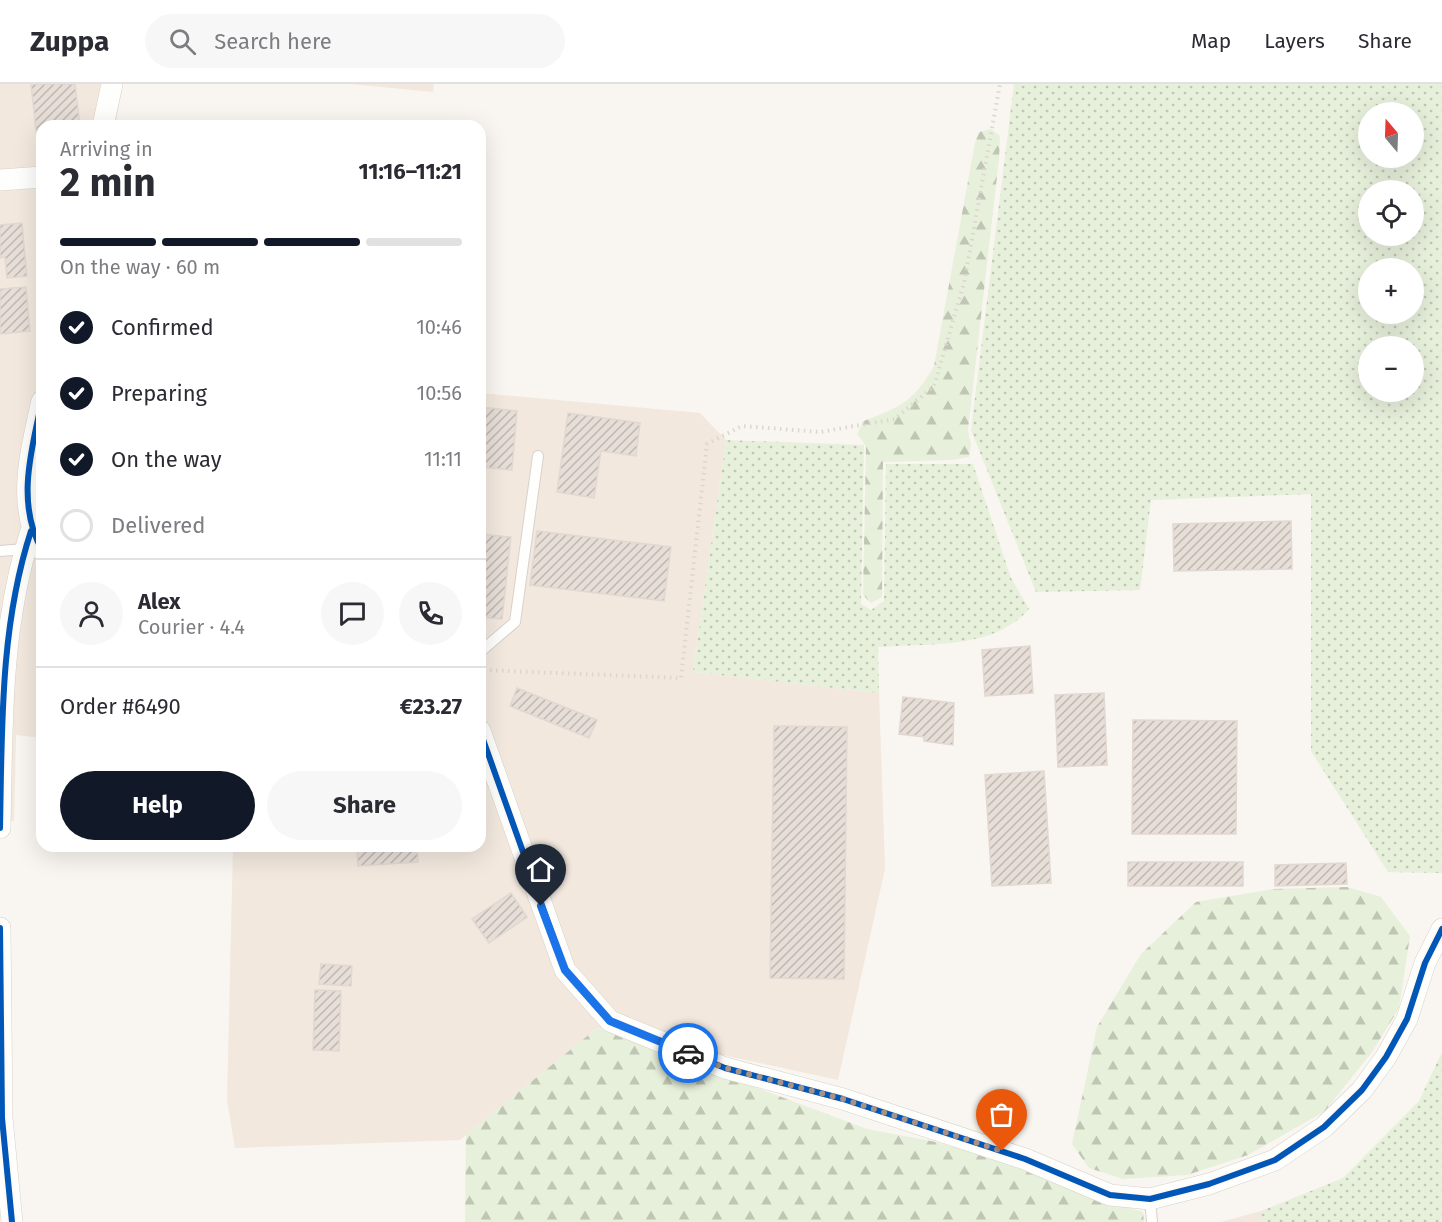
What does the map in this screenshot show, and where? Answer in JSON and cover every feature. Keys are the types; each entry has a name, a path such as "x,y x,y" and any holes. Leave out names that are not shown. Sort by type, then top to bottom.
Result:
{"street":[{"path":"104,120 112,84"},
{"path":"0,180 36,177"},
{"path":"0,828 9,621 33,544 26,497 36,437"},
{"path":"486,748 565,970 610,1021 725,1068 843,1099 1025,1159 1110,1195 1149,1198 1209,1184 1275,1160 1324,1127 1362,1089 1386,1057 1407,1019 1425,963 1442,929"},
{"path":"0,928 2,1118 12,1222"}],"lane":[{"path":"486,646 515,622 538,456"},
{"path":"0,551 33,544"},
{"path":"1149,1198 1152,1222"}],"path":[{"path":"486,670 681,678 707,444 742,426 820,432 895,419 934,386 964,282 1000,84"}],"shaded area":[{"path":"0,84 123,84 116,120 36,120 36,737 16,735 14,821 0,822"},
{"path":"350,84 434,84 433,92"},
{"path":"486,394 700,413 726,440 693,672 879,693 885,869 838,1080 597,1028 460,1140 235,1148 227,1100 233,852 486,852"},
{"path":"1261,1211 1261,1222 1221,1222"}],"green space":[{"path":"1014,84 1442,84 1442,873 1388,872 1311,751 1311,494 1151,500 1140,590 1036,592 971,430"},
{"path":"991,129 1000,136 999,159 968,430 971,445 969,457 952,460 883,462 882,597 871,603 863,595 866,446 857,434 864,421 888,411 913,395 934,366 975,143 979,132"},
{"path":"726,440 864,445 861,604 871,610 884,601 886,464 973,464 1011,578 1029,609 1014,622 997,632 979,638 938,644 878,647 879,693 693,672"},
{"path":"1347,887 1381,897 1410,936 1399,1008 1372,1052 1325,1111 1248,1155 1187,1175 1123,1179 1089,1168 1072,1144 1097,1027 1141,954 1196,902 1273,889"},
{"path":"597,1028 867,1129 936,1142 1040,1172 1102,1200 1143,1212 1144,1222 465,1222 466,1135"},
{"path":"1442,1052 1442,1222 1261,1222 1261,1211 1343,1178 1419,1101"}],"building":[{"path":"31,84 75,84 79,120 36,120 36,131"},
{"path":"22,223 27,276 7,278 5,257 0,258 0,225"},
{"path":"26,287 30,331 0,334 0,289"},
{"path":"486,408 517,411 512,470 486,468"},
{"path":"568,413 640,423 636,456 601,451 594,498 557,492"},
{"path":"1291,521 1292,569 1174,571 1173,524"},
{"path":"537,531 671,547 664,601 530,585"},
{"path":"486,535 511,537 502,619 486,618"},
{"path":"1030,646 1033,693 985,696 982,650"},
{"path":"517,688 597,720 589,738 510,706"},
{"path":"1104,693 1107,765 1058,767 1055,695"},
{"path":"903,697 954,703 953,745 924,741 924,737 899,734"},
{"path":"1133,720 1237,721 1236,834 1132,834"},
{"path":"774,726 847,727 844,979 770,978"},
{"path":"1044,771 1051,883 992,886 985,775"},
{"path":"357,852 417,852 418,862 358,866"},
{"path":"1128,862 1243,862 1243,886 1128,886"},
{"path":"1346,863 1347,884 1275,886 1275,865"},
{"path":"511,893 527,917 489,943 472,919"},
{"path":"321,964 352,966 351,986 319,984"},
{"path":"315,990 341,991 339,1051 313,1050"}],"cycle path":[{"path":"36,430 28,477 29,514 36,536"},
{"path":"0,828 3,715 8,640 13,603 31,531"},
{"path":"486,748 565,970 610,1021 725,1068 843,1099 1025,1159 1110,1195 1150,1199 1209,1184 1275,1160 1324,1127 1362,1090 1386,1057 1407,1019 1425,963 1442,929"},
{"path":"0,928 2,1118 12,1222"}],"way so far":[{"path":"688,1053 725,1068 843,1099 1002,1151"}],"route":[{"path":"541,906 565,970 610,1021 688,1053"}]}
